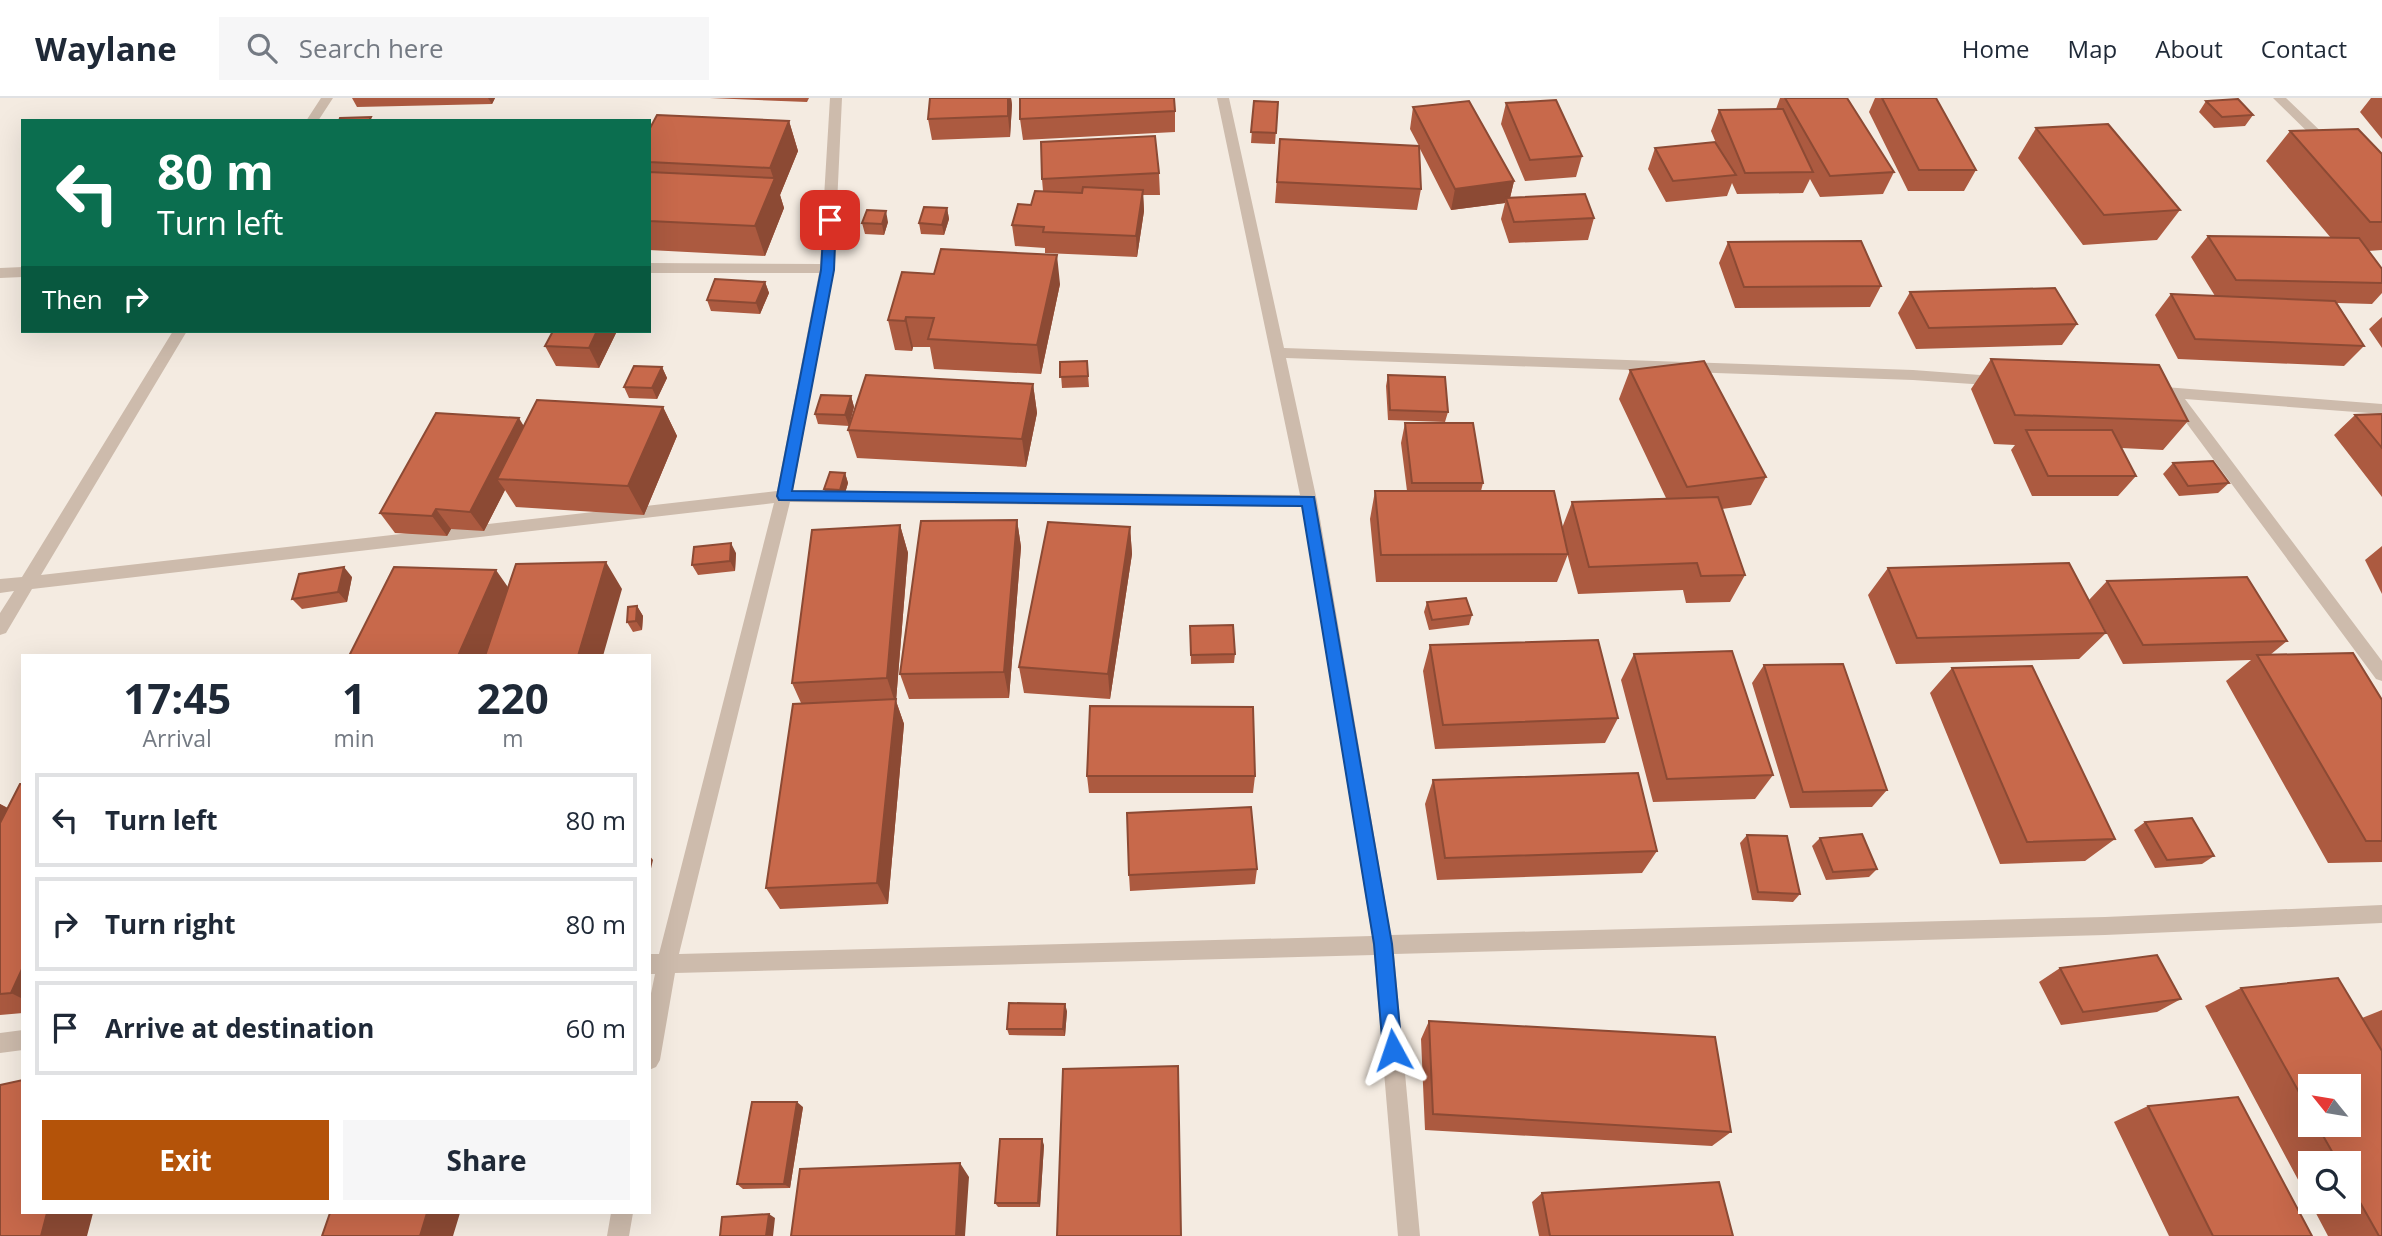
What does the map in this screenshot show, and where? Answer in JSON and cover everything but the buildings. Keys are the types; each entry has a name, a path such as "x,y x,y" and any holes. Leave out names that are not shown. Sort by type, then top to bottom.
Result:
{"street":[{"path":"313,119 327,98"},
{"path":"651,1038 658,963 784,496 827,270 836,98"},
{"path":"1223,98 1309,501 1383,944 1409,1236"},
{"path":"2279,98 2335,152"},
{"path":"651,268 827,270"},
{"path":"0,273 21,272"},
{"path":"0,628 179,333"},
{"path":"1278,353 1913,375 2022,382"},
{"path":"2131,390 2382,408"},
{"path":"2172,392 2382,674"},
{"path":"0,586 784,496 1309,501"},
{"path":"658,963 2105,926 2382,914"},
{"path":"0,1043 21,1040"},
{"path":"618,1236 622,1214"}],"route":[{"path":"830,220 827,270 784,496 1309,501 1383,944 1393,1050"}]}
